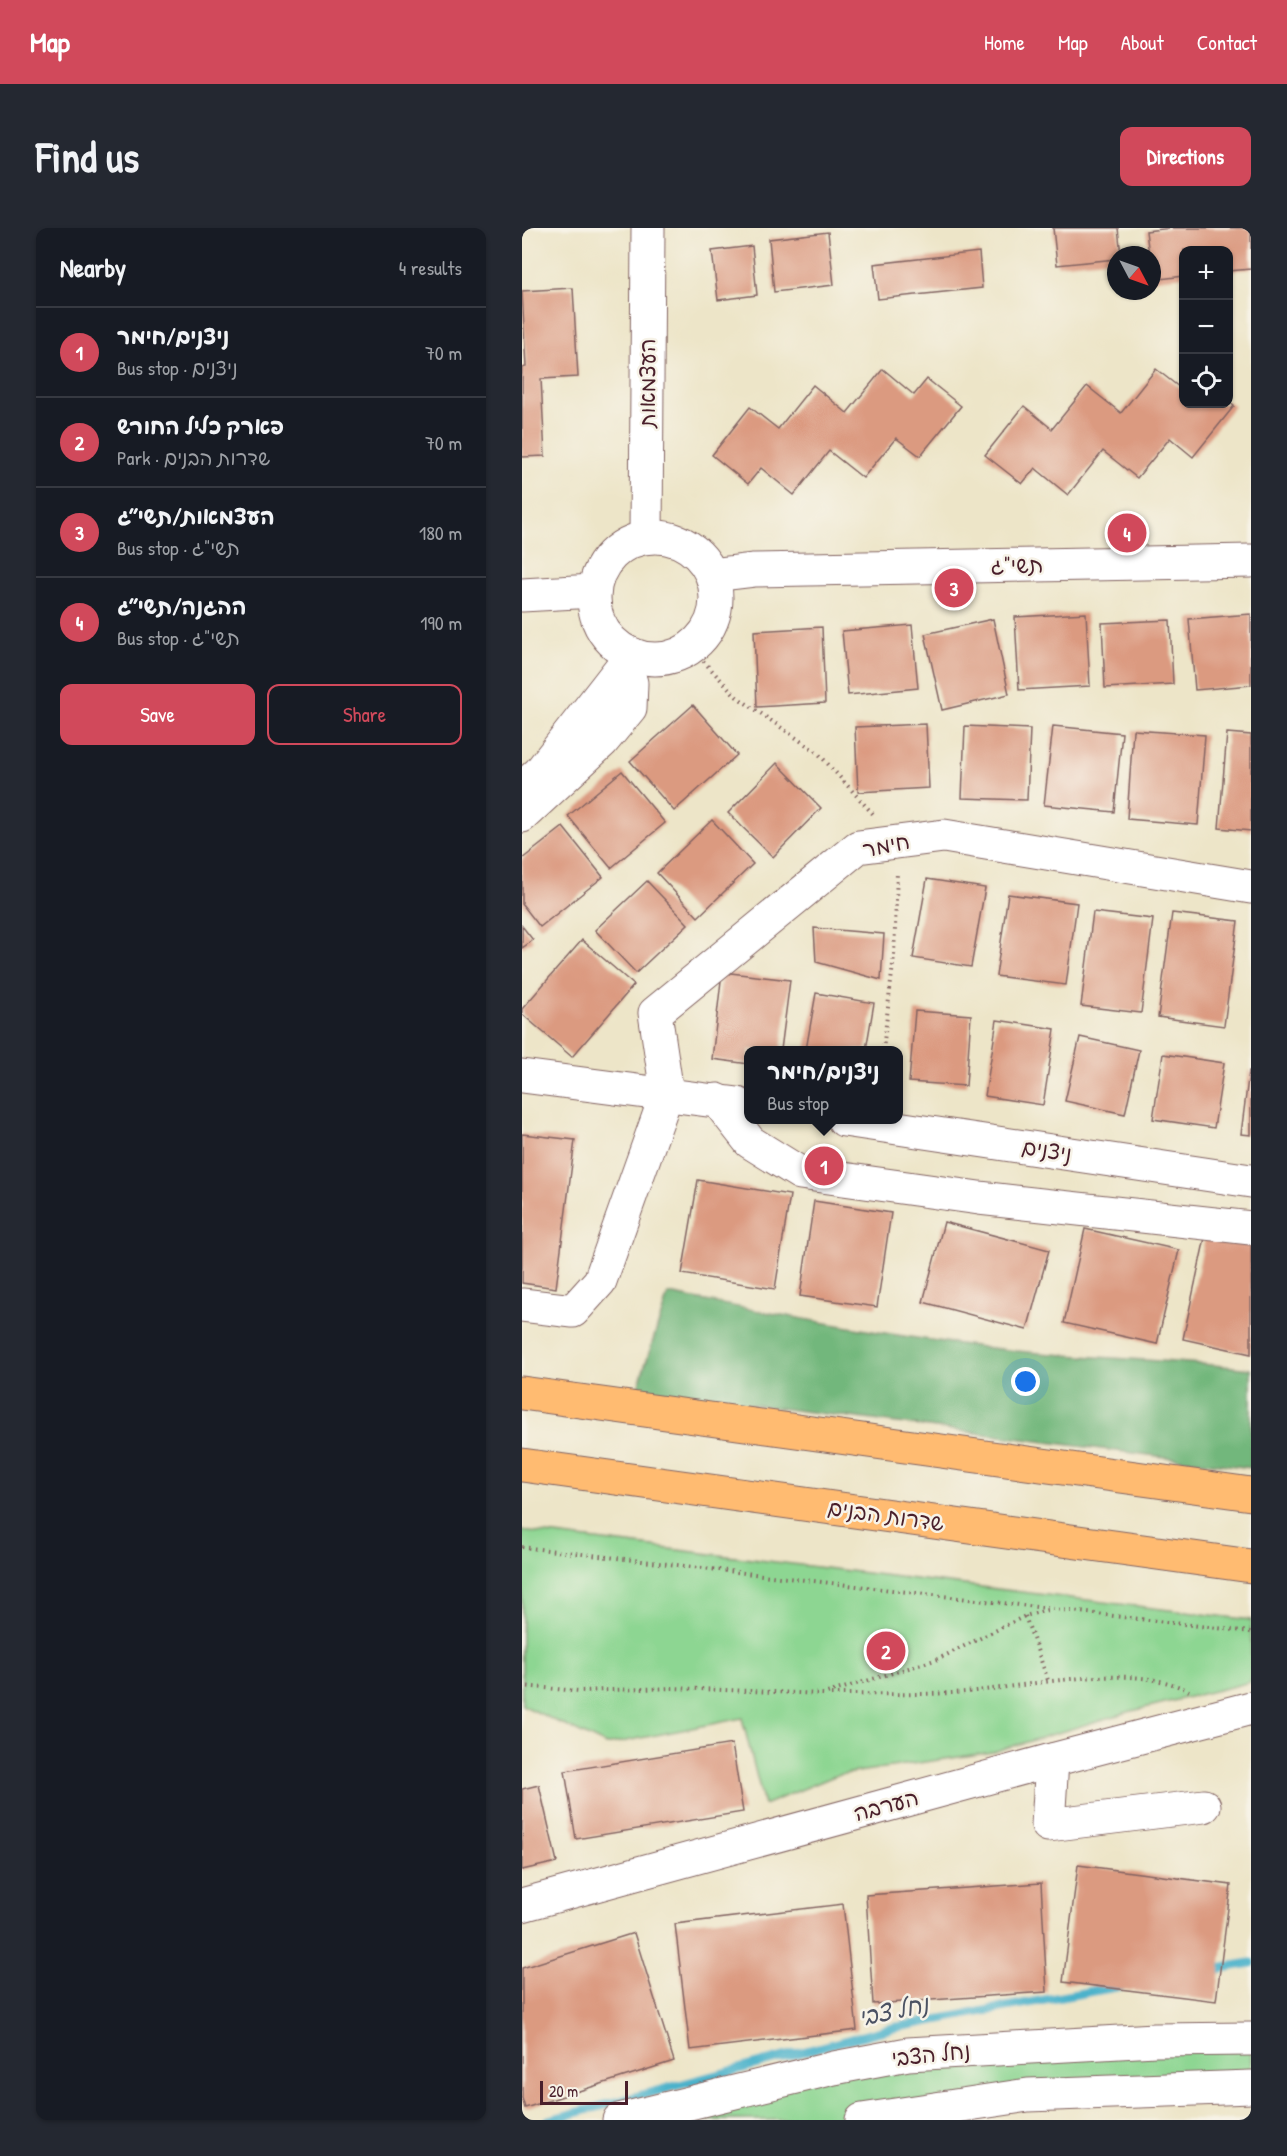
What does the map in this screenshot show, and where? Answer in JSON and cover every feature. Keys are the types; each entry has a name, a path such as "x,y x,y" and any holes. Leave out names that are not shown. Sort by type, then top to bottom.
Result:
{"main road":[{"path":"522,1393 1251,1494"},
{"name":"שדרות הבנים","path":"522,1465 1251,1566"}],"street":[{"name":"העצמאות","path":"646,537 648,228"},
{"path":"522,816 602,742 630,708 629,659 602,629 595,611 594,591 600,572 611,555 627,543 646,537 666,537 686,545 702,557 712,575 716,595 714,615 705,633 691,648 672,656 629,659"},
{"name":"תשי\"ג","path":"712,575 754,570 1251,561"},
{"path":"522,595 594,591"},
{"path":"522,788 540,772 629,659"},
{"name":"חימר","path":"667,1093 655,1014 858,847 944,836 1251,887"},
{"path":"522,1076 744,1104"},
{"path":"522,1305 573,1311 600,1281 667,1093"},
{"path":"717,1100 750,1142 800,1173 979,1198 1251,1228"},
{"name":"ניצנים","path":"877,1124 1251,1181"},
{"name":"הערבה","path":"522,1905 1251,1708"},
{"path":"1052,1760 1048,1825 1204,1806"},
{"name":"נחל הצבי","path":"619,2120 806,2075 909,2054 1131,2041 1251,2039"},
{"path":"862,2120 1028,2095 1156,2088 1251,2087"}],"path":[{"path":"691,648 737,697 818,753 897,842 894,956 883,1046"},
{"path":"522,1547 831,1585 1055,1608 1251,1632"},
{"path":"824,1694 938,1659 1025,1616 1055,1608"},
{"path":"1025,1616 1049,1683"},
{"path":"522,1686 579,1691 674,1688 824,1694 951,1693 1049,1683 1091,1676 1170,1681 1190,1692"}],"green space":[{"path":"668,1294 847,1327 983,1347 1251,1369 1251,1468 637,1390"},
{"path":"522,1531 1251,1620 1251,1682 1128,1712 993,1752 837,1775 764,1805 742,1718 606,1745 522,1705"},
{"path":"1251,2041 1251,2083 960,2099 841,2120 633,2120 828,2073"}],"building":[{"path":"1053,228 1118,228 1120,246 1107,246 1107,260 1057,265"},
{"path":"1171,228 1251,228 1251,269 1233,271 1233,246 1179,246 1179,277 1161,279 1161,246 1148,246 1146,231"},
{"path":"828,232 834,285 774,292 769,239"},
{"path":"752,246 757,295 718,300 712,251"},
{"path":"979,252 982,288 878,299 874,264"},
{"path":"573,288 578,377 541,379 545,456 522,457 522,368 526,367 522,291"},
{"path":"883,369 914,395 927,379 961,406 920,456 896,438 863,478 829,451 794,495 761,468 748,484 712,455 750,407 778,429 813,385 847,413"},
{"path":"1156,369 1179,387 1179,408 1232,408 1193,457 1170,438 1137,478 1103,451 1068,495 1035,468 1022,484 985,455 1024,406 1052,429 1087,386 1121,413"},
{"path":"1086,613 1090,686 1019,690 1015,617"},
{"path":"1251,614 1251,685 1195,690 1189,619"},
{"path":"993,619 1009,694 942,710 925,634"},
{"path":"1170,620 1173,684 1105,688 1102,623"},
{"path":"912,625 918,688 848,695 842,631"},
{"path":"822,627 825,703 757,707 754,631"},
{"path":"693,705 737,755 674,811 630,761"},
{"path":"926,724 929,788 858,792 855,727"},
{"path":"965,726 1030,729 1027,800 962,798"},
{"path":"1053,726 1122,733 1114,812 1044,805"},
{"path":"1133,730 1205,735 1198,825 1127,819"},
{"path":"1227,733 1251,735 1251,831 1219,828"},
{"path":"777,763 821,808 773,857 728,813"},
{"path":"622,771 665,823 611,868 568,816"},
{"path":"712,820 753,864 698,917 657,873"},
{"path":"563,827 603,877 540,927 522,904 522,859"},
{"path":"927,879 985,888 971,967 913,958"},
{"path":"647,881 688,924 636,973 595,930"},
{"path":"1008,894 1077,903 1066,985 996,976"},
{"path":"1093,912 1153,919 1141,1013 1081,1006"},
{"path":"1172,913 1238,921 1224,1026 1158,1017"},
{"path":"522,926 533,940 522,948"},
{"path":"814,928 884,934 881,980 816,962"},
{"path":"582,940 634,985 572,1057 522,1014 522,1009"},
{"path":"722,972 790,980 782,1046 744,1046 744,1063 712,1059"},
{"path":"816,993 874,1003 867,1046 807,1046"},
{"path":"915,1011 971,1015 966,1086 909,1082"},
{"path":"997,1020 1055,1029 1043,1105 985,1096"},
{"path":"1080,1037 1139,1050 1125,1114 1065,1101"},
{"path":"1163,1054 1224,1063 1214,1128 1153,1119"},
{"path":"1249,1071 1251,1071 1251,1135 1241,1134"},
{"path":"522,1134 575,1140 556,1288 522,1283"},
{"path":"698,1180 790,1195 775,1289 682,1274"},
{"path":"814,1201 891,1213 877,1307 800,1296"},
{"path":"944,1222 1049,1250 1027,1330 923,1302"},
{"path":"1085,1229 1179,1250 1157,1344 1064,1323"},
{"path":"1206,1233 1251,1242 1251,1354 1183,1339"},
{"path":"732,1744 743,1812 576,1839 565,1771"},
{"path":"539,1785 557,1862 522,1870 522,1789"},
{"path":"1078,1865 1231,1885 1216,2001 1063,1982"},
{"path":"1041,1883 1047,1992 873,2004 866,1895"},
{"path":"843,1904 857,2030 690,2050 675,1924"},
{"path":"634,1933 674,2061 525,2108 522,2098 522,1968"}],"waterway":[{"name":"נחל צבי","path":"1209,1970 1251,1963"},
{"name":"נחל צבי","path":"549,2120 892,2028 1121,1986"}],"place":[{"name":"ההגנה/תשי״ג","path":"1127,533"},
{"name":"העצמאות/תשי״ג","path":"954,588"},
{"name":"ניצנים/חימר","path":"824,1166"},
{"name":"פארק כליל החורש","path":"886,1651"}]}
